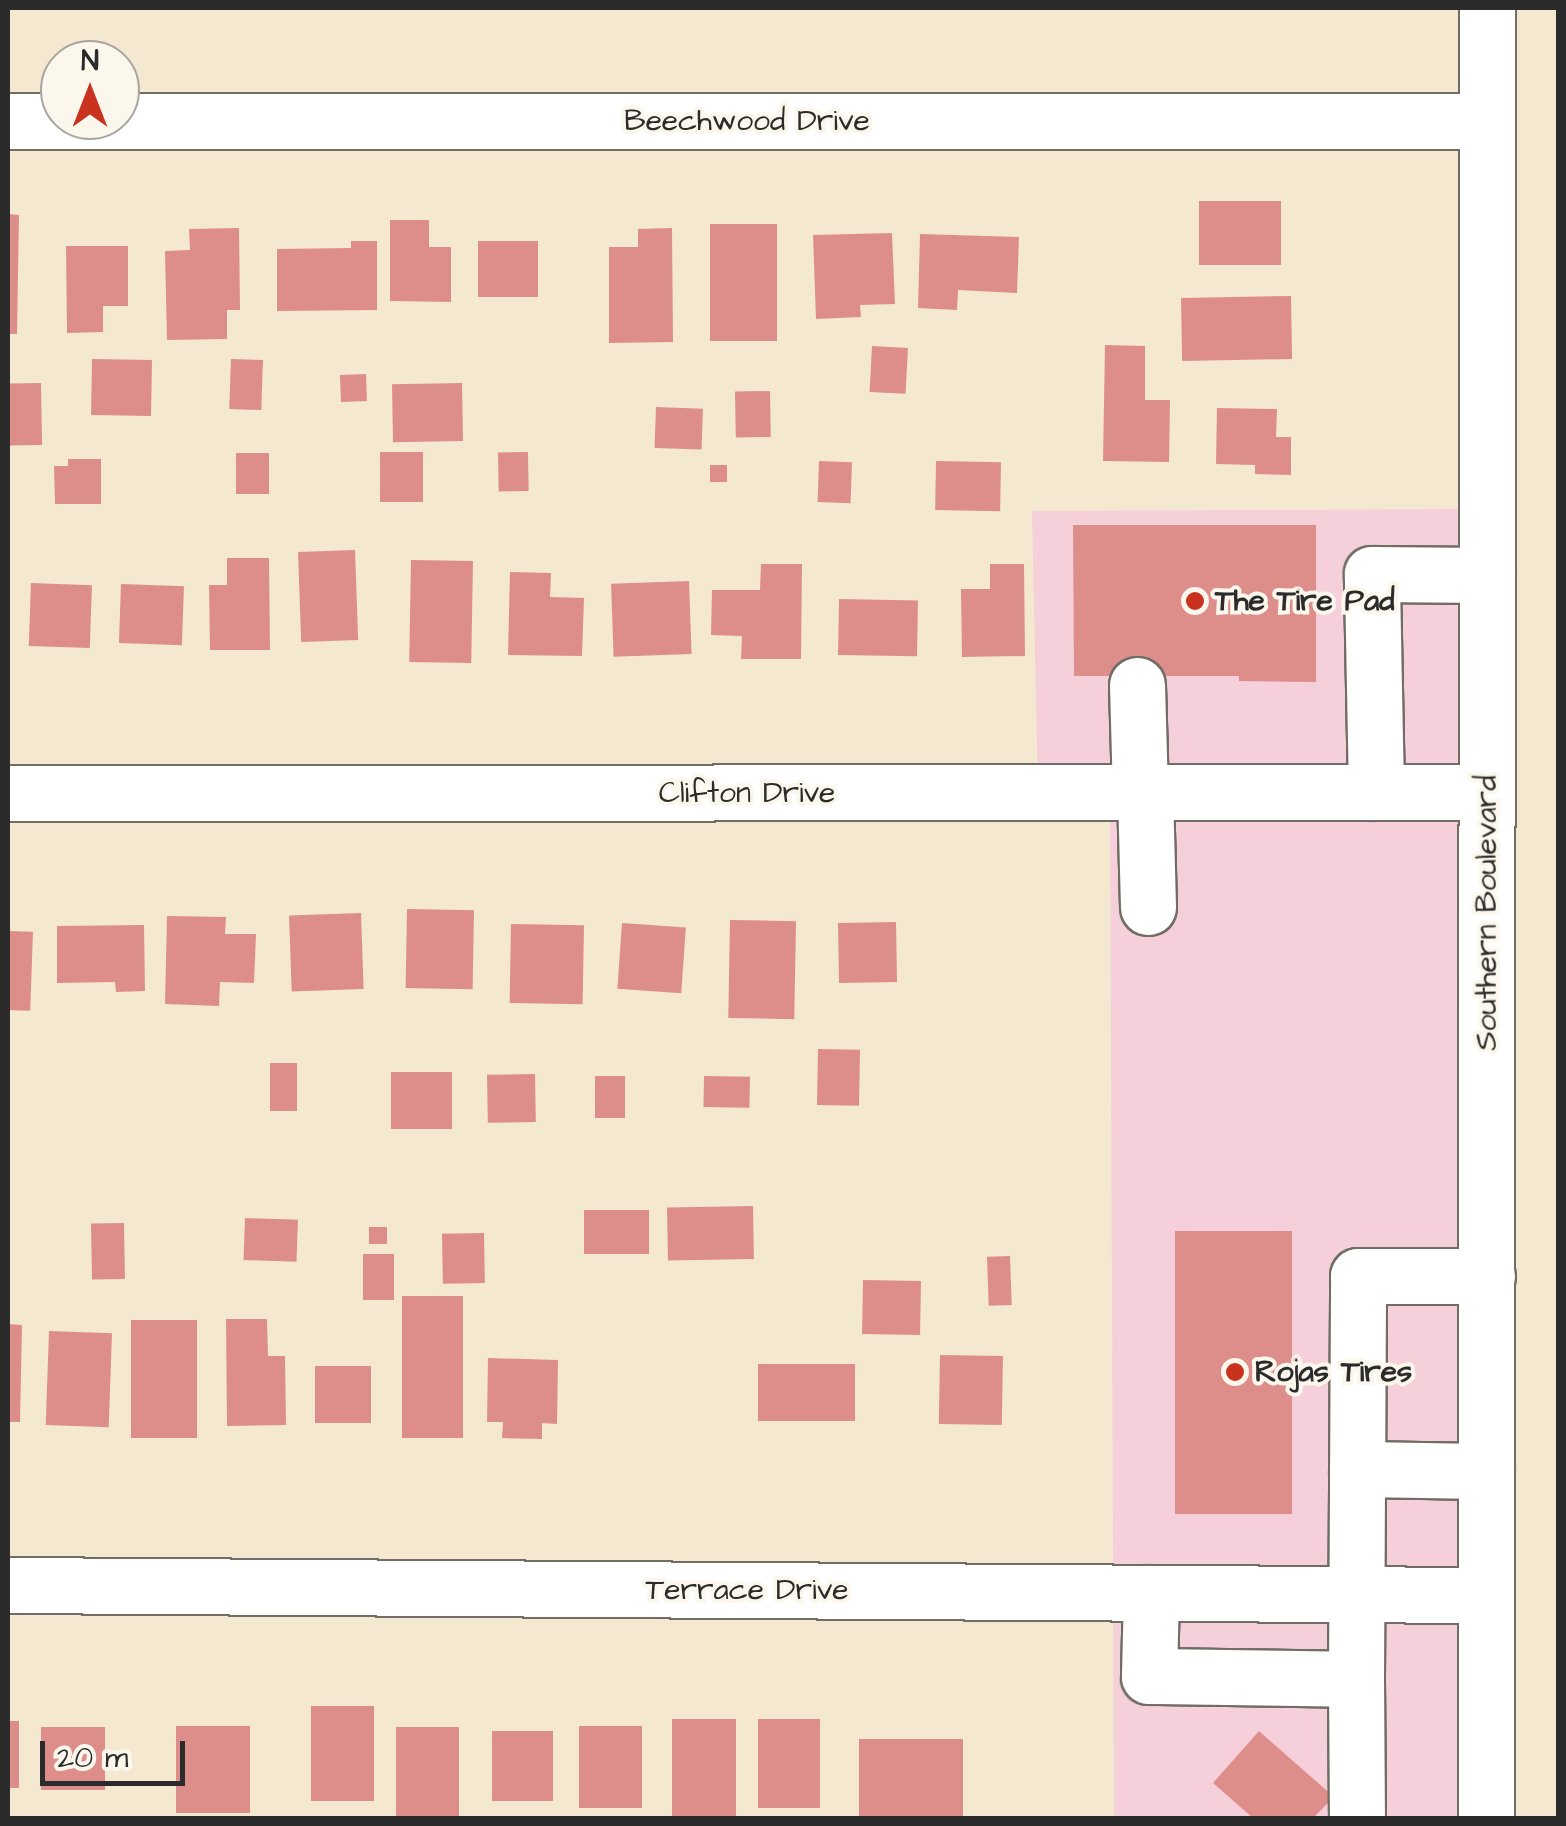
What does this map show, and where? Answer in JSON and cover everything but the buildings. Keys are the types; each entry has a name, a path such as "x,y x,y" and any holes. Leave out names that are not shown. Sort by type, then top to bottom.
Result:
{"street":[{"name":"Southern Boulevard","path":"1486,1818 1487,8"},
{"name":"Beechwood Drive","path":"8,120 1487,120"},
{"path":"1376,792 1372,574 1487,575"},
{"path":"1137,685 1148,907"},
{"name":"Clifton Drive","path":"8,794 1487,792"},
{"path":"1358,1818 1358,1276 1487,1276"},
{"path":"1357,1469 1486,1471"},
{"name":"Terrace Drive","path":"8,1585 1486,1595"},
{"path":"1151,1592 1150,1676 1356,1678"}],"shaded area":[{"path":"1487,509 1486,1818 1114,1818 1110,793 1038,792 1032,511"}],"place":[{"name":"The Tire Pad","path":"1195,601"},
{"name":"Rojas Tires","path":"1235,1372"}]}
